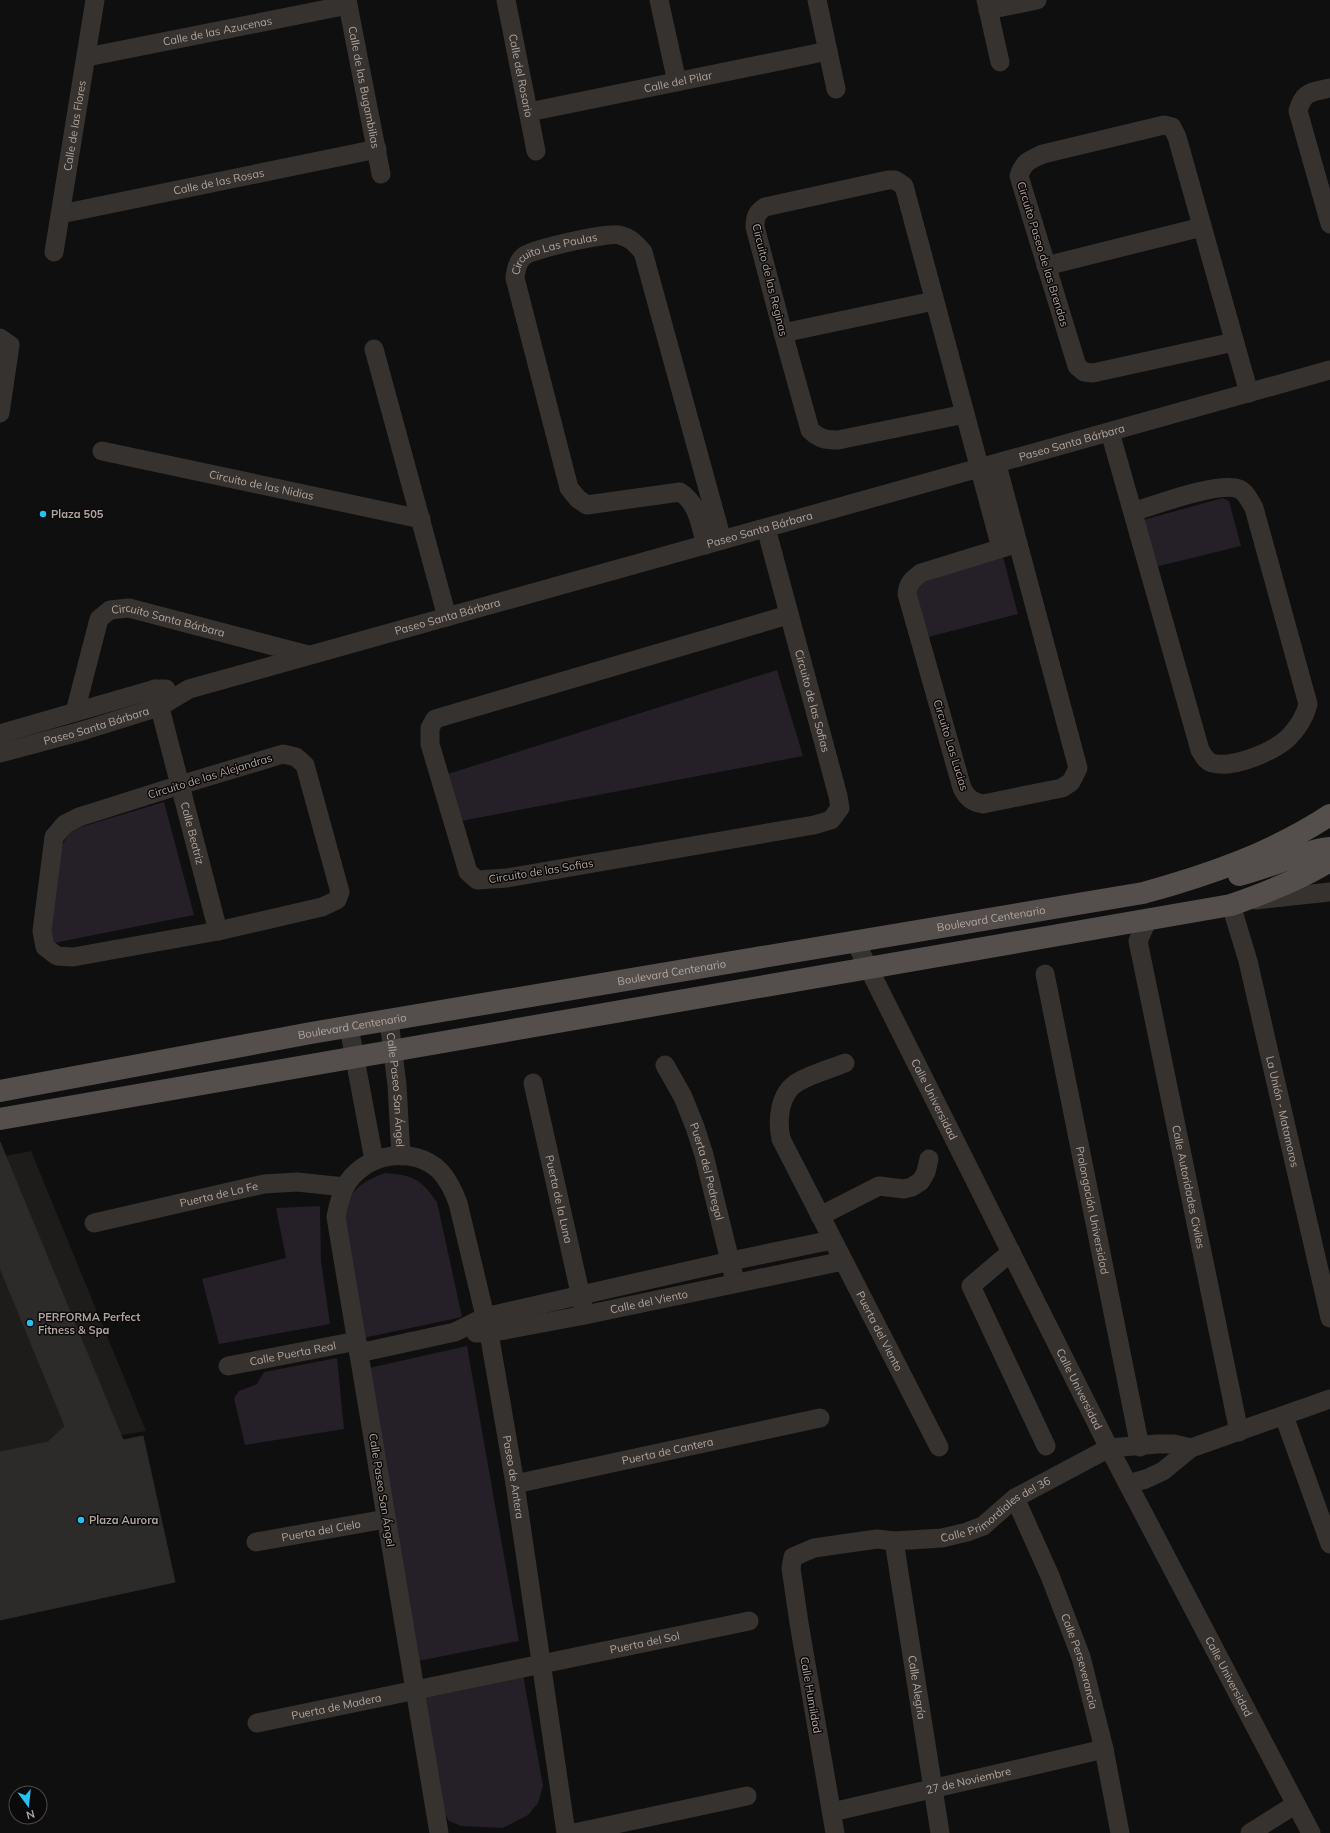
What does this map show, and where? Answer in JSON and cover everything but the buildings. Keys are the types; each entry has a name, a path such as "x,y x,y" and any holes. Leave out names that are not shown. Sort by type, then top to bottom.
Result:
{"main road":[{"name":"Boulevard Centenario","path":"0,1091 389,1020 1143,893 1194,879 1256,856 1330,815"},
{"path":"1194,879 1211,880 1234,876 1268,867 1318,849 1330,848"},
{"path":"0,1120 393,1050 1147,921 1238,903 1301,878 1330,861"}],"street":[{"name":"Calle de las Flores","path":"54,252 87,57 95,0"},
{"name":"Calle del Rosario","path":"506,0 536,151"},
{"path":"659,0 677,82"},
{"path":"817,0 836,89"},
{"path":"1000,62 987,5 1037,0"},
{"name":"Calle de las Azucenas","path":"87,57 348,2"},
{"name":"Calle de las Bugambilias","path":"348,2 381,174"},
{"name":"Calle del Pilar","path":"529,112 828,51"},
{"path":"1330,88 1309,92 1300,100 1298,111 1330,224"},
{"name":"Circuito Paseo de las Brendas","path":"1234,342 1092,373 1084,372 1077,366 1046,266 1020,176 1023,165 1028,160 1043,154 1164,125 1172,127 1177,137 1249,393"},
{"name":"Calle de las Rosas","path":"61,214 377,149"},
{"name":"Circuito de las Reginas","path":"965,414 838,440 826,440 817,437 810,430 807,422 755,227 756,216 759,211 766,207 888,180 895,180 904,186 965,414 989,467"},
{"path":"1046,266 1202,227"},
{"name":"Circuito Las Paulas","path":"617,234 633,240 642,252 714,542 689,497 680,492 587,505 578,499 569,488 515,278 517,266 524,256 542,248 617,234"},
{"path":"783,333 934,301"},
{"path":"0,338 10,345 0,413"},
{"path":"374,349 447,617"},
{"name":"Paseo Santa Bárbara","path":"0,753 82,731 159,707 189,689 714,542 989,467 1330,370"},
{"path":"1110,432 1200,750 1204,757 1212,763 1222,764 1264,754 1288,738 1306,715 1308,704 1254,508 1248,497 1240,490 1229,486 1201,492 1133,512"},
{"name":"Circuito de las Nidias","path":"102,451 420,519"},
{"name":"Circuito Las Lucias","path":"989,467 1010,546 1078,768 1071,782 1062,788 983,804 975,803 967,798 962,788 907,594 907,586 910,581 921,573 1010,546"},
{"name":"Circuito de las Sofias","path":"766,528 788,615 838,796 840,808 831,820 806,826 506,878 477,880 468,872 430,744 430,728 436,719 454,712 788,615"},
{"name":"Circuito Santa Bárbara","path":"75,712 99,619 110,610 129,608 310,655"},
{"name":"Paseo Santa Bárbara","path":"0,734 155,689 189,689"},
{"name":"Calle Beatriz","path":"155,689 218,931"},
{"name":"Circuito de las Alejandras","path":"283,754 296,757 305,765 340,892 337,900 322,907 218,931 73,957 57,956 45,947 42,931 54,837 65,824 79,818 180,784 283,754"},
{"path":"1238,903 1330,892"},
{"name":"La Unión - Matamoros","path":"1238,903 1248,961 1330,1318"},
{"path":"1121,926 1138,941 1147,921"},
{"name":"Calle Universidad","path":"856,941 1109,1448 1311,1833"},
{"name":"Calle Autoridades Civiles","path":"1138,941 1239,1432"},
{"name":"Prolongación Universidad","path":"1045,974 1140,1447"},
{"name":"Calle Paseo San Ángel","path":"389,1020 402,1156 374,1160 362,1167 345,1187 338,1204 336,1217 438,1833"},
{"path":"349,1027 374,1160"},
{"name":"Puerta del Viento","path":"845,1064 797,1082 787,1093 780,1110 778,1125 781,1139 939,1446"},
{"name":"Puerta del Pedregal","path":"665,1065 683,1098 695,1127 704,1155 735,1282"},
{"name":"Puerta de la Luna","path":"534,1083 585,1315"},
{"name":"Paseo de Antera","path":"402,1156 413,1157 427,1162 440,1171 453,1189 458,1203 487,1325 515,1484 566,1833"},
{"path":"820,1216 879,1186 904,1189 912,1187 921,1181 926,1172 928,1159"},
{"name":"Puerta de La Fe","path":"94,1223 264,1184 298,1182 345,1187"},
{"name":"Calle del Viento","path":"358,1347 455,1332 487,1325 580,1295 832,1240"},
{"path":"1011,1252 971,1286 1046,1446"},
{"name":"Calle del Viento","path":"487,1325 585,1315 735,1282 843,1261"},
{"name":"Calle Puerta Real","path":"228,1366 358,1347"},
{"name":"Calle Primordiales del 36","path":"1128,1484 1146,1479 1163,1471 1191,1448 1330,1399"},
{"path":"1284,1416 1330,1544"},
{"name":"Puerta de Cantera","path":"515,1484 820,1418"},
{"name":"Calle Primordiales del 36","path":"793,1557 814,1548 877,1539 894,1540 942,1538 967,1532 983,1526 1015,1498 1109,1448 1168,1444 1191,1448"},
{"name":"Calle Perseverancia","path":"1015,1498 1050,1576 1081,1657 1104,1749 1120,1833"},
{"name":"Puerta del Cielo","path":"256,1542 386,1518"},
{"name":"Calle Alegría","path":"894,1540 940,1833"},
{"name":"Calle Humildad","path":"793,1557 791,1568 799,1623 836,1833"},
{"name":"Puerta del Sol","path":"415,1690 749,1621"},
{"name":"Puerta de Madera","path":"257,1723 415,1690"},
{"name":"27 de Noviembre","path":"832,1812 1104,1749"},
{"path":"574,1833 747,1796"},
{"path":"1250,1833 1296,1804"}],"shaded area":[{"path":"1223,498 1229,501 1241,546 1155,567 1143,520"},
{"path":"1002,553 1018,614 928,637 915,589 919,584"},
{"path":"777,670 803,756 461,821 448,774"},
{"path":"164,802 194,915 54,943 48,929 62,845 71,830"},
{"path":"31,1151 146,1431 0,1456 0,1157"},
{"path":"385,1173 403,1175 416,1180 426,1188 437,1202 462,1317 363,1338 344,1220 348,1202 356,1189 368,1180"},
{"path":"320,1206 321,1261 330,1324 219,1344 202,1279 286,1258 276,1208"},
{"path":"467,1346 519,1641 418,1661 369,1368"},
{"path":"337,1358 344,1429 245,1445 234,1398 239,1391 257,1384 264,1372"},
{"path":"523,1675 543,1786 538,1803 528,1815 503,1828 461,1826 449,1821 439,1804 425,1694"}],"place":[{"name":"Plaza 505","path":"43,514"},
{"name":"PERFORMA Perfect Fitness & Spa","path":"30,1323"},
{"name":"Plaza Aurora","path":"81,1520"}]}
